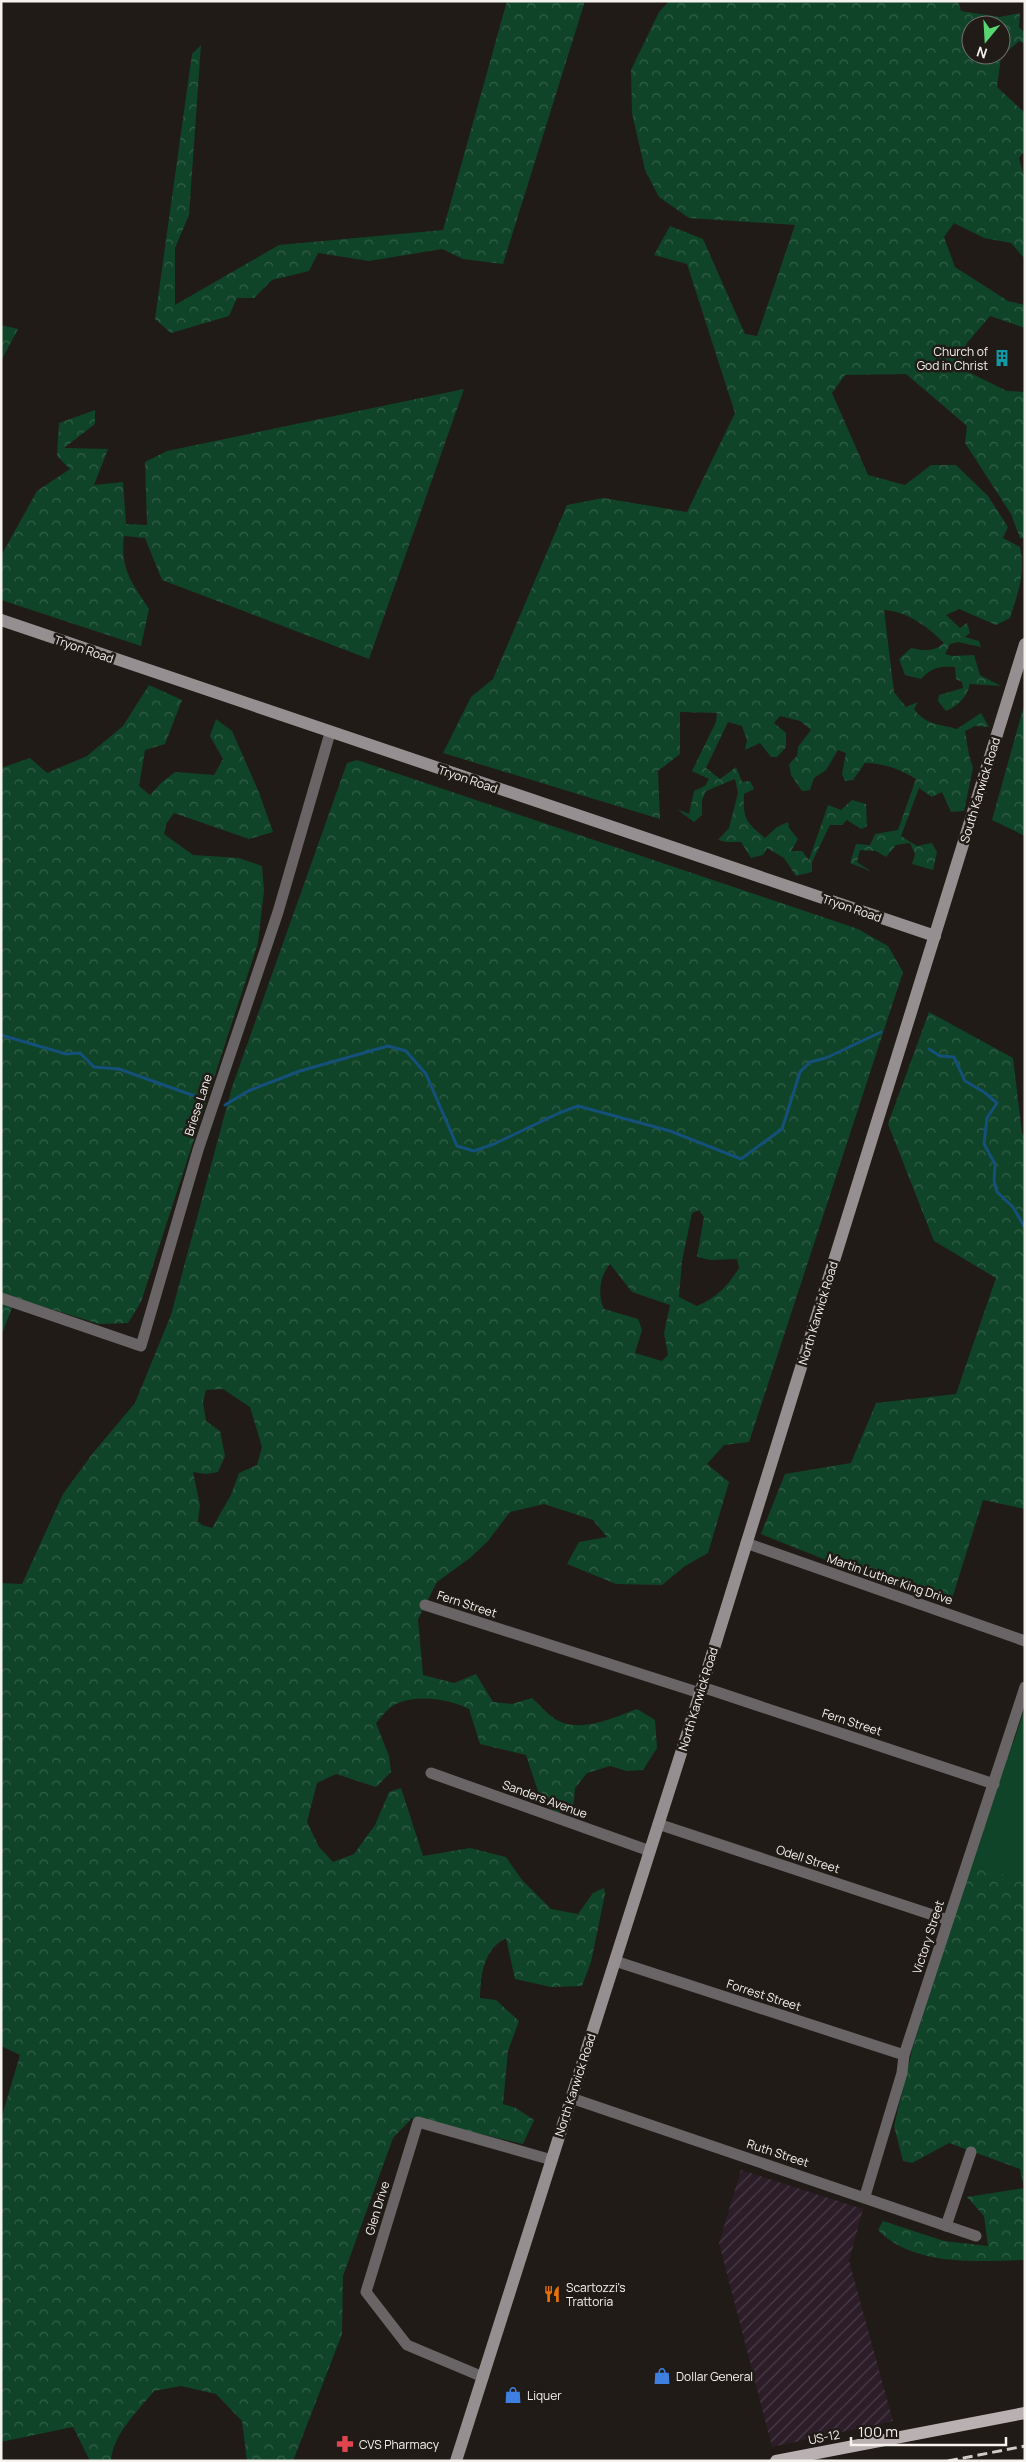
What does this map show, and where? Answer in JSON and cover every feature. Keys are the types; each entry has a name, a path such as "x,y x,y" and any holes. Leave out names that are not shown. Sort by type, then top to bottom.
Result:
{"main road":[{"name":"US-12","path":"776,2461 1025,2413"}],"street":[{"name":"Tryon Road","path":"1,620 330,733 935,936"},
{"name":"South Karwick Road","path":"935,936 1025,644"},
{"name":"Briese Lane","path":"1,1298 141,1346 198,1150 278,912 330,733"},
{"name":"North Karwick Road","path":"456,2461 701,1690 935,936"},
{"name":"Martin Luther King Drive","path":"746,1543 1025,1641"},
{"name":"Fern Street","path":"425,1605 701,1690 994,1784"},
{"name":"Victory Street","path":"865,2196 902,2073 904,2055 1025,1687"},
{"name":"Sanders Avenue","path":"431,1773 650,1851"},
{"name":"Odell Street","path":"658,1824 948,1920"},
{"name":"Forrest Street","path":"615,1961 904,2055"},
{"name":"Ruth Street","path":"571,2098 865,2196 976,2236"},
{"name":"Glen Drive","path":"483,2377 407,2345 366,2292 418,2122 552,2160"},
{"path":"946,2226 971,2152"}],"shaded area":[{"path":"741,2170 863,2209 849,2261 893,2421 772,2447 719,2243"}],"green space":[{"path":"507,1 585,1 503,264 463,259 442,249 369,261 318,253 309,271 272,280 254,298 237,298 229,316 171,333 155,319 192,54 201,45 189,215 175,248 175,305 279,245 443,230"},
{"path":"669,1 958,1 961,11 986,15 961,15 961,65 1000,65 997,87 1025,113 1025,150 1019,158 1025,180 1025,259 1011,243 984,238 954,223 944,237 955,267 1008,301 1025,305 1025,328 990,316 967,343 960,368 1007,391 1025,392 1025,538 1020,538 1011,514 965,443 967,426 906,374 845,375 832,393 868,475 905,485 931,465 956,465 988,496 1008,527 1003,538 1020,547 1022,556 1022,574 1010,618 996,625 959,609 946,615 960,628 967,623 970,633 965,637 979,641 981,647 958,642 950,644 945,654 952,656 974,655 980,675 1001,686 970,684 967,693 961,700 946,711 938,701 939,695 963,688 962,682 956,679 955,667 936,668 921,679 905,675 899,659 911,648 929,650 937,648 944,643 917,621 893,611 884,610 894,692 906,707 918,702 914,709 923,718 933,723 957,729 981,713 989,727 975,726 965,731 973,768 964,811 951,812 942,792 932,797 919,788 901,836 917,846 932,843 937,852 933,870 912,864 915,854 910,843 896,845 886,857 876,851 860,850 857,862 870,871 850,863 856,844 870,845 875,834 898,830 916,779 891,767 865,763 853,780 845,781 842,774 846,753 838,750 826,770 814,778 810,790 802,791 791,775 789,764 797,756 798,747 811,730 800,721 780,716 774,723 786,733 786,747 777,757 771,757 760,743 745,750 747,740 742,726 728,722 706,768 720,779 736,767 742,782 750,781 754,789 744,794 745,815 750,824 765,838 777,827 788,822 789,828 798,839 791,851 802,851 809,860 828,805 841,810 852,800 866,804 867,826 861,829 847,820 842,825 830,825 812,862 812,872 796,876 784,858 767,848 763,855 751,858 741,842 718,840 729,828 738,793 735,779 706,791 702,800 702,815 694,822 677,809 689,814 694,791 705,786 709,779 692,771 716,722 717,713 680,712 680,754 658,771 660,819 443,753 471,697 493,679 567,505 603,498 687,512 735,413 687,264 654,255 670,226 703,239 745,334 757,336 795,225 689,218 659,197 645,170 632,113 631,70 659,12"},
{"path":"1020,13 1019,27 1025,33 1025,44 1019,41 1011,48 1010,15"},
{"path":"1,325 18,329 1,361"},
{"path":"464,389 369,659 162,580 145,538 124,536 123,548 129,575 149,609 141,646 1,600 1,556 37,491 70,469 57,456 59,423 95,410 95,424 64,448 108,449 94,485 123,482 126,524 147,525 145,462 167,451"},
{"path":"149,685 182,700 165,744 145,750 139,786 150,795 175,772 214,775 223,759 210,736 216,719 232,731 258,790 273,832 249,839 174,813 166,824 164,834 193,855 239,858 262,866 264,891 258,943 141,1302 128,1323 99,1324 16,1298 1,1336 1,768 30,758 47,773 87,756 123,726"},
{"path":"1025,702 1025,836 992,820"},
{"path":"357,760 858,929 888,946 903,972 749,1442 724,1445 707,1464 729,1482 708,1553 685,1566 662,1585 616,1584 567,1564 579,1542 607,1537 593,1520 544,1504 510,1512 488,1541 470,1558 437,1582 418,1619 423,1675 454,1683 476,1674 493,1702 512,1704 532,1698 555,1719 575,1725 596,1723 637,1709 655,1720 657,1748 643,1770 627,1771 610,1766 587,1773 575,1788 573,1810 558,1813 542,1803 526,1755 480,1744 469,1709 443,1700 414,1699 393,1705 376,1723 389,1756 391,1772 376,1787 336,1774 317,1783 307,1822 319,1847 333,1862 354,1854 375,1825 389,1792 401,1788 423,1856 470,1848 506,1857 522,1880 551,1909 578,1914 593,1893 604,1888 605,1894 591,1962 582,1986 551,1987 515,1979 506,1938 492,1949 485,1964 481,1980 480,1998 496,2000 519,2021 508,2051 503,2104 516,2108 534,2120 523,2144 412,2118 393,2138 343,2276 342,2334 293,2461 247,2461 242,2421 216,2394 181,2386 154,2391 121,2432 116,2441 111,2461 90,2461 73,2427 1,2442 1,2119 20,2055 1,2046 1,1583 22,1584 63,1494 93,1453 135,1403 171,1315 232,1087 347,763","holes":["699,1210 704,1217 697,1257 711,1260 737,1259 739,1268 721,1291 697,1306 679,1297 682,1261 692,1213","610,1264 632,1292 670,1305 664,1333 668,1355 662,1361 635,1353 642,1330 638,1319 604,1309 600,1292 602,1279","223,1389 250,1407 262,1447 257,1465 239,1473 231,1495 212,1528 202,1525 198,1521 200,1505 193,1472 206,1474 218,1472 225,1456 220,1431 206,1421 203,1402 206,1390"]},
{"path":"929,1012 1013,1058 1022,1133 1025,1138 1025,1509 983,1500 950,1605 851,1570 761,1534 785,1474 851,1463 876,1403 956,1394 996,1278 934,1241 888,1124"},
{"path":"1025,1707 1025,1882 973,1864"},
{"path":"1011,1742 1021,1748 1025,1761 1025,2260 967,2261 947,2259 909,2250 893,2242 878,2230 883,2221 944,2241 988,2246 984,2216 967,2197 1024,2188 1020,2169 949,2143 912,2163 903,2161 894,2126 913,2046"}],"waterway":[{"path":"225,1105 248,1091 300,1071 388,1046 406,1051 426,1074 457,1146 474,1151 494,1144 578,1106 670,1131 741,1159 782,1129 800,1072 810,1062 826,1058 881,1032"},
{"path":"1,1035 66,1054 80,1053 94,1067 119,1069 203,1099"},
{"path":"929,1049 940,1056 954,1057 965,1081 984,1092 997,1103 987,1118 984,1144 995,1164 994,1181 997,1192 1013,1207 1025,1228"}],"railway":[{"path":"948,2461 1025,2446"}],"place":[{"name":"Church of God in Christ","path":"1002,358"},
{"name":"Scartozzi's Trattoria","path":"552,2294"},
{"name":"Dollar General","path":"662,2376"},
{"name":"Liquer","path":"513,2395"},
{"name":"CVS Pharmacy","path":"345,2444"}]}
